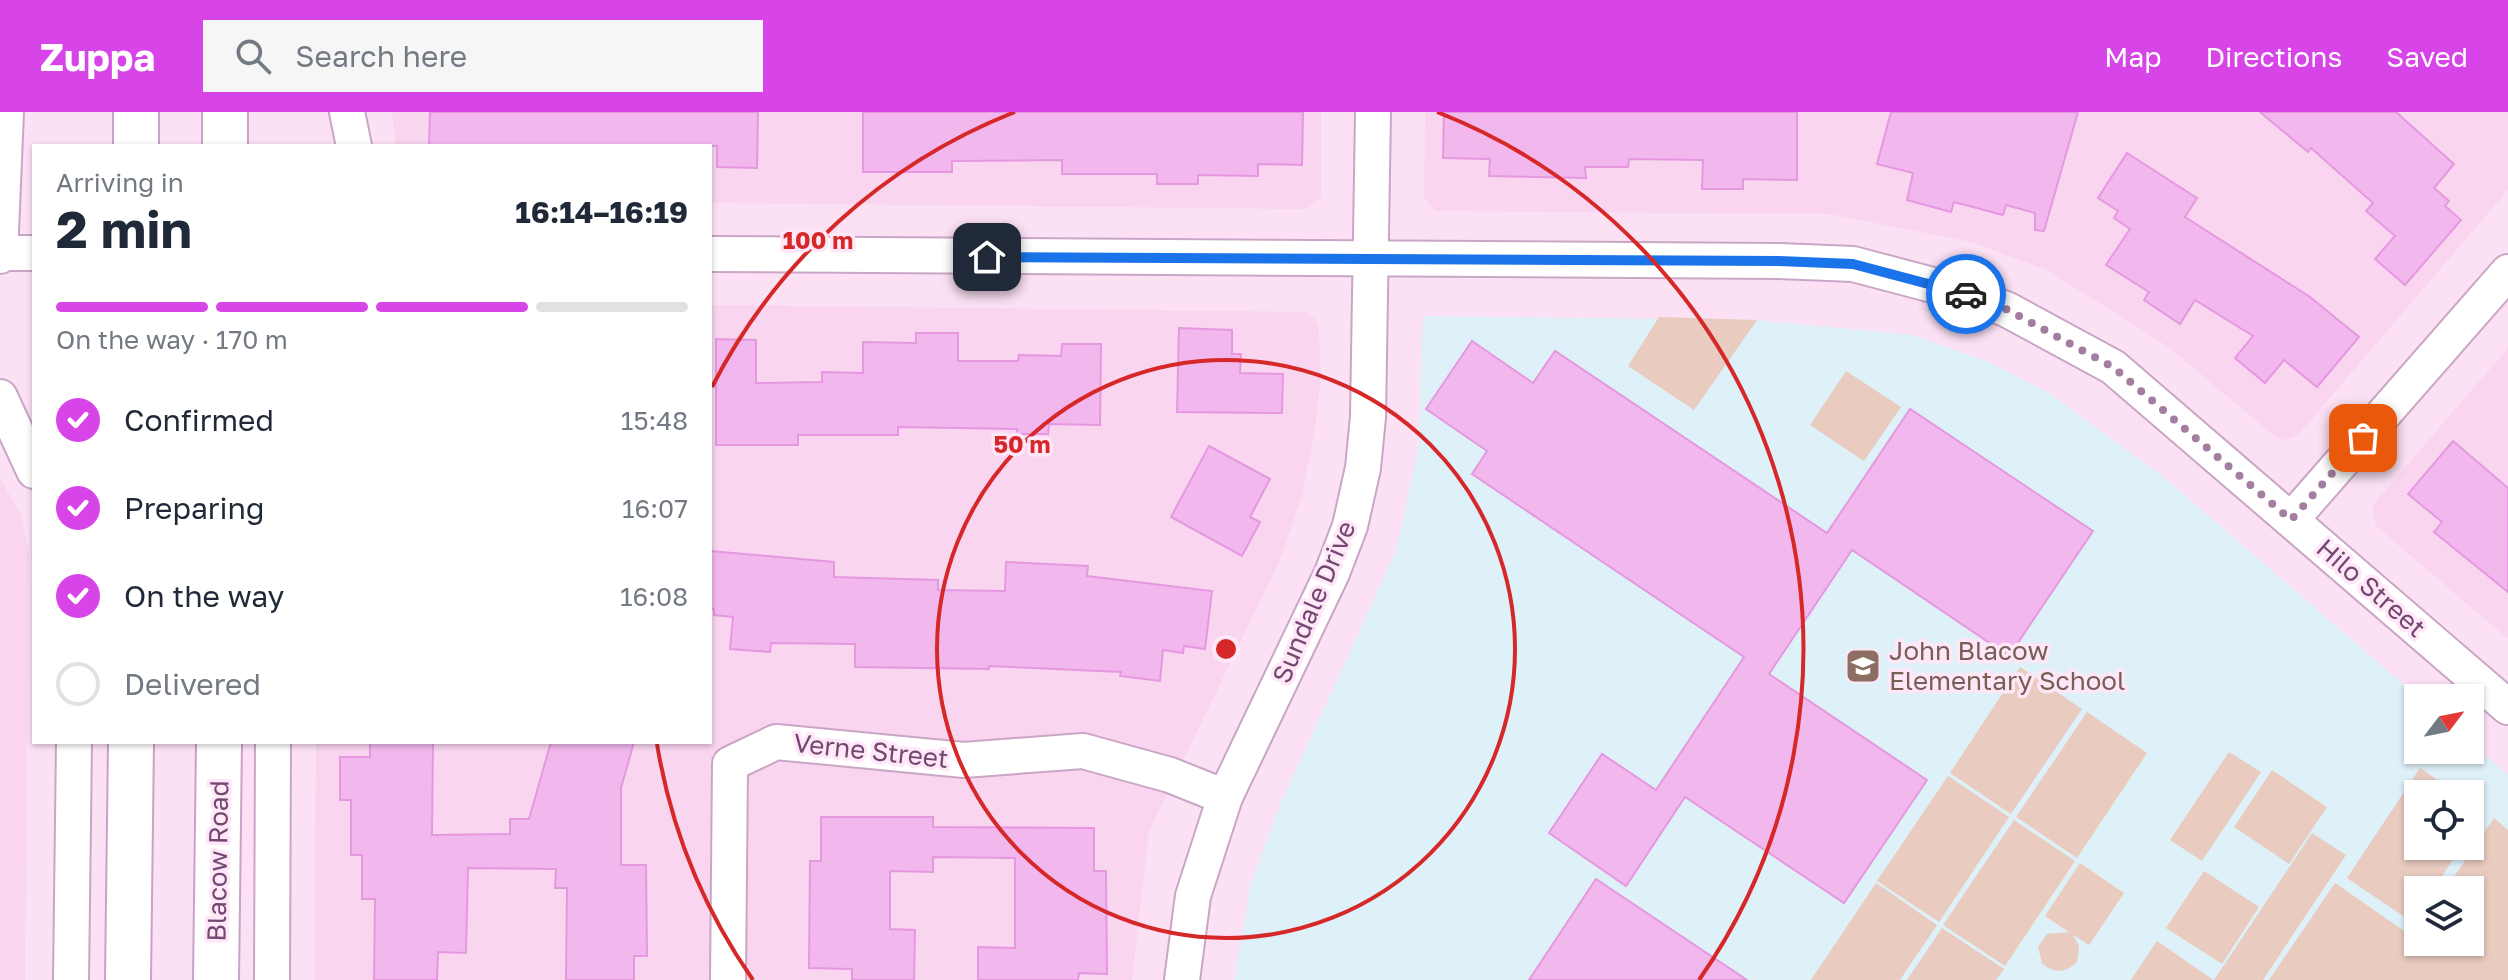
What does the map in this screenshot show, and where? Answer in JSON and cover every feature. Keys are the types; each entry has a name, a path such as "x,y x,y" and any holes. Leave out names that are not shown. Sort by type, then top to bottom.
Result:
{"main road":[{"path":"136,112 136,144"},
{"path":"225,112 225,144"},
{"path":"128,980 131,744"},
{"name":"Blacow Road","path":"216,980 219,744"}],"street":[{"path":"6,112 0,254 32,253"},
{"path":"347,112 354,144"},
{"name":"Sundale Drive","path":"1182,980 1193,896 1225,797 1332,573 1350,526 1363,468 1368,417 1373,112"},
{"name":"Hilo Street","path":"712,254 1853,264 1959,292 2006,309 2113,367 2508,707"},
{"path":"2291,520 2508,272"},
{"path":"0,397 32,467"},
{"name":"Verne Street","path":"728,980 730,764 776,742 964,760 1083,751 1170,775 1225,797"},
{"path":"71,980 74,744"},
{"name":"Blacow Road","path":"272,980 273,744"}],"shaded area":[{"path":"392,112 1321,112 1321,198 1305,209 712,203 712,144 396,144"},
{"path":"1425,112 2508,112 2508,190 2297,436 2285,440 2274,436 2170,348 2047,270 1971,242 1829,214 1436,211 1424,199"},
{"path":"712,305 1305,312 1315,319 1319,331 1321,377 1315,430 1302,495 1281,558 1149,831 1132,980 314,980 316,744 712,744"},
{"name":"John Blacow Elementary School","path":"1423,316 1757,320 1912,335 1989,362 2049,393 2165,478 2404,685 2404,764 2484,764 2484,754 2508,775 2508,980 1234,980 1251,883 1281,802 1396,551 1418,449"},
{"path":"1659,317 1757,320 1694,410 1628,366"},
{"path":"2508,348 2508,639 2376,526 2372,506"},
{"path":"1846,371 1901,407 1864,461 1810,425"},
{"path":"0,479 20,512 29,552 25,980 0,980"},
{"path":"2020,667 2082,709 2011,814 1950,773"},
{"path":"2087,712 2147,753 2077,858 2016,817"},
{"path":"2229,752 2261,772 2202,861 2170,840"},
{"path":"2420,768 2438,780 2412,780"},
{"path":"2272,770 2327,807 2289,864 2234,827"},
{"path":"1948,776 2009,817 1939,922 1877,881"},
{"path":"2404,792 2404,860 2453,860 2442,876 2404,876 2404,917 2347,878"},
{"path":"2494,818 2508,830 2508,980 2269,980 2335,883 2404,931 2404,956 2484,956 2484,876 2455,876 2465,860 2484,860 2484,833"},
{"path":"2014,820 2075,861 2005,966 1943,925"},
{"path":"2312,833 2346,855 2263,980 2214,980"},
{"path":"2080,863 2124,893 2089,945 2073,935 2079,946 2077,962 2064,970 2055,970 2042,963 2038,947 2047,934 2069,932 2045,916"},
{"path":"2204,871 2259,907 2222,964 2166,928"},
{"path":"1876,883 1937,925 1900,980 1811,980"},
{"path":"1942,928 2004,969 1996,980 1907,980"},
{"path":"2157,941 2212,979 2212,980 2131,980"}],"building":[{"path":"430,112 758,112 757,168 717,167 717,146 712,144 429,144"},
{"path":"863,112 1303,112 1302,165 1258,164 1258,176 1198,175 1198,184 1157,184 1157,174 1062,174 1062,160 952,161 952,172 863,172"},
{"path":"1444,112 1797,112 1797,180 1743,179 1743,189 1702,189 1703,160 1629,159 1628,167 1585,167 1586,178 1489,176 1490,159 1443,158"},
{"path":"1891,112 2078,112 2044,231 2035,230 2035,213 2006,205 2003,215 1954,202 1951,212 1907,200 1913,173 1877,164"},
{"path":"2260,112 2396,112 2454,164 2434,188 2449,201 2445,206 2461,220 2405,285 2375,259 2395,236 2366,211 2373,203 2311,148 2308,152"},
{"path":"2127,153 2197,198 2185,217 2310,297 2359,337 2317,387 2284,360 2265,383 2235,358 2253,336 2195,300 2180,324 2144,300 2149,292 2106,265 2130,229 2114,218 2118,211 2098,198"},
{"path":"1179,328 1232,330 1232,354 1241,354 1240,373 1283,374 1282,413 1177,412"},
{"path":"916,333 958,333 958,361 1018,361 1019,355 1061,356 1062,344 1101,344 1100,425 1049,424 1048,434 1017,434 1017,429 898,427 898,435 798,435 798,445 716,445 716,339 756,340 756,383 822,382 822,372 863,373 863,342 916,343"},
{"path":"1472,341 1533,383 1555,351 1827,533 1910,409 2093,531 2009,656 1852,550 1769,674 1927,780 1844,903 1685,797 1626,886 1549,833 1602,754 1656,790 1744,657 1472,474 1487,451 1426,409"},
{"path":"2453,441 2508,488 2508,592 2434,532 2442,522 2408,494"},
{"path":"1209,446 1270,479 1250,517 1260,522 1242,556 1171,517"},
{"path":"712,551 834,562 834,577 938,580 938,590 1005,591 1006,562 1088,566 1087,576 1212,591 1205,649 1184,646 1183,653 1163,650 1160,681 1120,676 1121,672 989,666 989,669 855,667 855,644 771,643 770,652 730,649 733,617 714,615"},
{"path":"370,744 433,744 432,835 510,834 510,819 529,819 550,744 633,744 621,788 621,865 646,865 647,956 634,956 634,980 566,980 567,888 555,888 556,869 468,868 466,953 438,952 437,980 374,980 375,899 362,899 362,855 351,855 351,800 340,800 340,757 370,757"},
{"path":"821,817 933,817 933,827 1094,828 1094,871 1106,871 1107,974 1079,973 1078,980 978,980 978,947 1015,948 1015,858 933,857 933,872 890,871 890,929 915,930 914,980 852,980 852,969 809,968 810,861 821,861"},
{"path":"1596,879 1747,980 1529,980"}],"way so far":[{"path":"1966,294 2006,309 2113,367 2291,520 2363,438"}],"place":[{"name":"John Blacow Elementary School","path":"1863,666"}],"route":[{"path":"987,257 1779,261 1853,264 1966,294"}]}
